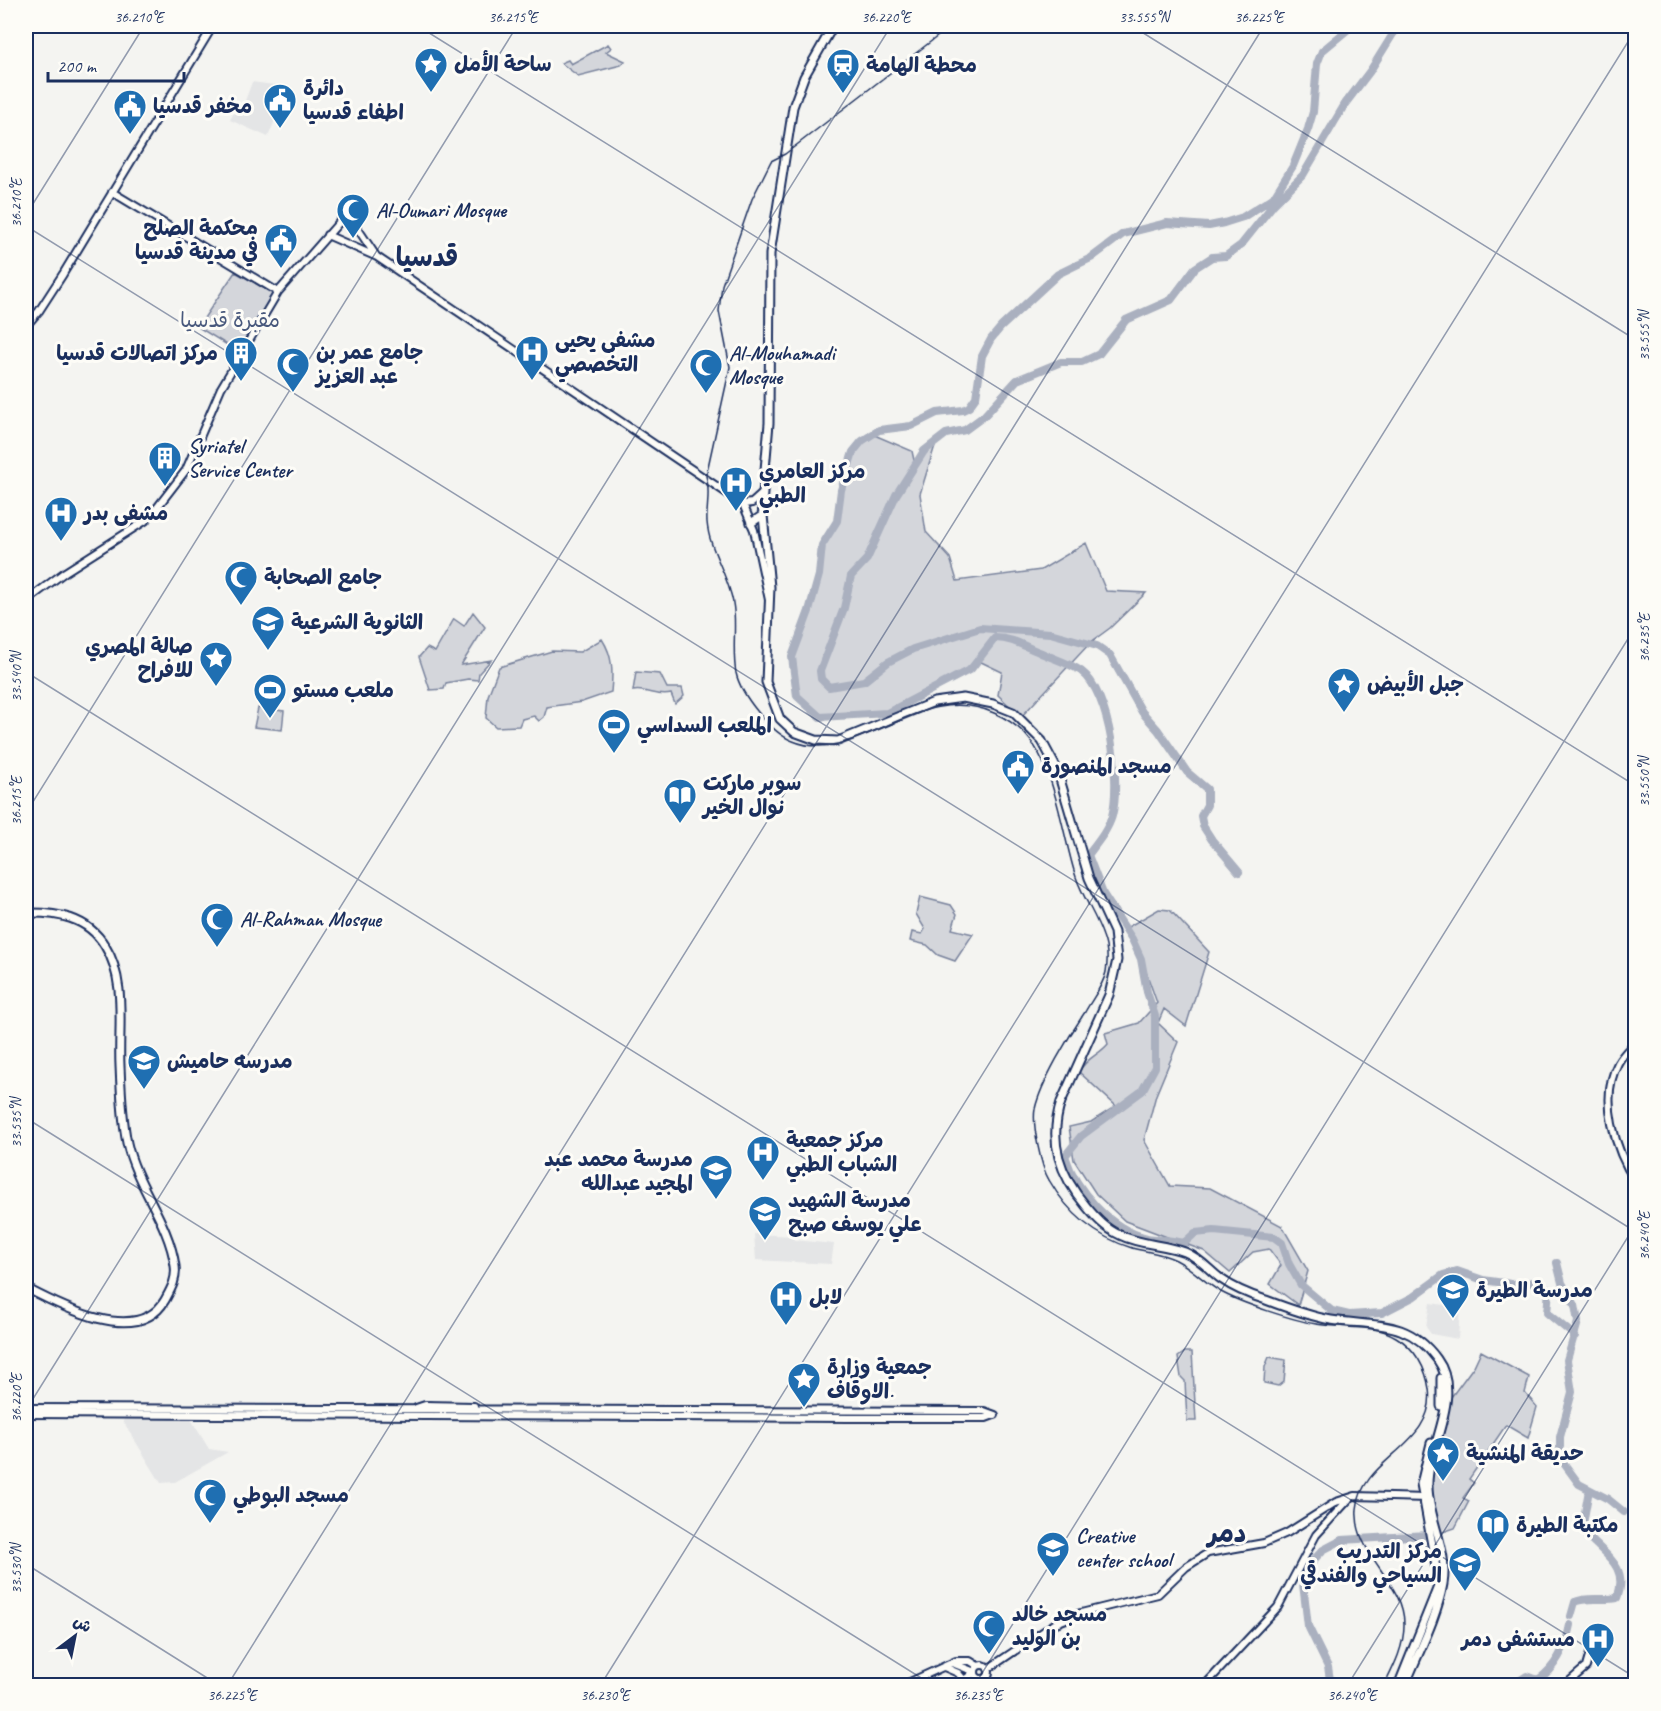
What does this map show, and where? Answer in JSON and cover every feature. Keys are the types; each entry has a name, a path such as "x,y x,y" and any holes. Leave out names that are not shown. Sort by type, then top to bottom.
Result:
{"main road":[{"path":"833,26 800,87 789,127 770,254 770,423 762,494 770,604 766,682 780,719 794,732 816,740 838,741 934,702 963,698 993,704 1013,712 1029,725 1052,755 1089,878 1108,917 1116,942 1118,960 1112,987 1061,1102 1054,1130 1058,1160 1066,1180 1094,1215 1120,1236 1180,1250 1194,1256 1222,1280 1246,1293 1323,1318 1391,1326 1406,1332 1424,1346 1441,1367 1447,1395 1430,1467 1426,1498 1439,1584 1398,1686"},
{"path":"751,523 763,515"},
{"path":"26,913 54,914 85,924 104,944 112,959 118,982 120,1068 128,1144 168,1238 176,1274 170,1293 157,1312 136,1321 122,1322 78,1313 26,1288"},
{"path":"1405,1686 1444,1583 1441,1542 1426,1498"}],"street":[{"path":"26,326 39,311 213,26"},
{"path":"112,192 278,292"},
{"path":"26,601 65,572 145,521 186,470 221,387 278,292 327,235 347,216 377,257"},
{"path":"327,235 377,257 743,504 751,523 770,604"},
{"path":"743,504 752,503 762,494"},
{"path":"1635,1041 1618,1063 1609,1088 1614,1140 1635,1182"},
{"path":"26,1408 984,1411 995,1415 986,1418 851,1418 26,1414"},
{"path":"956,1686 988,1669 1056,1623 1081,1613 1158,1594 1186,1567 1208,1553 1264,1543 1287,1533 1336,1502 1356,1496 1426,1498"},
{"path":"1204,1686 1278,1607 1316,1535 1349,1499"},
{"path":"1564,1686 1586,1667 1593,1643"},
{"path":"901,1686 962,1659 979,1673 989,1686"},
{"path":"944,1667 958,1673 965,1683"}],"shaded area":[{"path":"252,82 289,87 268,137 230,120 239,104 243,106"},
{"path":"754,1234 793,1236 794,1240 834,1244 831,1264 756,1260"},
{"path":"1430,1303 1460,1307 1458,1339 1431,1334 1426,1327"},
{"path":"189,1416 209,1449 228,1452 175,1482 161,1483 123,1421 125,1417"}],"green space":[{"path":"608,44 611,48 606,52 625,61 621,65 578,76 561,63 568,60 571,64"},
{"name":"مقبرة قدسيا","path":"235,272 274,293 237,351 198,327"},
{"path":"872,434 912,451 915,465 937,439 920,494 926,532 950,558 957,581 1041,570 1086,543 1106,591 1146,593 1110,628 1091,642 1021,717 998,695 1002,672 979,661 971,669 887,713 820,717 797,696 792,657 819,576 822,545 837,521 848,462 858,446"},
{"path":"473,612 485,627 461,665 491,660 479,673 478,680 468,679 446,683 444,689 430,690 419,657 427,648 435,652 454,619 464,626"},
{"path":"602,639 611,664 611,692 582,702 547,707 544,717 539,721 534,716 522,719 519,726 496,727 486,718 488,696 499,667 552,651 580,652"},
{"path":"636,672 660,674 667,688 682,688 684,696 675,704 671,694 633,691"},
{"name":"ملعب مستو","path":"258,708 284,711 282,730 254,727"},
{"path":"920,897 951,905 957,914 952,929 973,934 955,961 938,955 927,945 910,941 912,932 922,934 925,929 916,914"},
{"path":"1159,909 1170,910 1209,952 1186,1026 1164,1009 1158,1023 1178,1042 1156,1095 1144,1140 1170,1186 1210,1188 1282,1226 1308,1271 1298,1305 1270,1284 1281,1265 1269,1249 1253,1252 1230,1273 1204,1251 1125,1221 1096,1194 1074,1160 1069,1127 1091,1122 1116,1106 1079,1072 1085,1063 1108,1044 1105,1033 1139,1023 1157,1003 1135,940 1126,928"},
{"path":"1481,1351 1529,1377 1525,1393 1537,1407 1528,1438 1506,1425 1469,1479 1474,1483 1463,1498 1469,1501 1455,1528 1440,1533 1429,1485 1446,1404 1474,1366"},
{"path":"1185,1352 1192,1352 1196,1421 1187,1421 1185,1381 1181,1377 1178,1357"},
{"path":"1269,1357 1286,1360 1284,1381 1278,1386 1264,1383 1265,1367"}],"waterway":[{"path":"1352,26 1322,51 1317,64 1313,112 1308,129 1293,166 1273,198 1243,217 1224,223 1209,226 1167,223 1123,234 1091,258 1058,274 1001,327 982,356 976,397 969,407 963,410 937,413 911,426 879,430 862,441 853,452 841,490 837,521 822,545 819,575 792,657 797,696 820,717 887,713 971,669 995,638 1018,643 1071,666 1081,671 1091,682 1100,698 1106,718 1111,739 1115,782 1112,816 1102,836 1088,855 1103,894 1132,939 1141,959 1147,992 1155,1016 1155,1067 1142,1091 1081,1136 1065,1156 1086,1195 1108,1217 1120,1226 1147,1238 1184,1243 1195,1233 1214,1231 1274,1237 1282,1243 1289,1264 1301,1285 1332,1311 1349,1315 1382,1313 1413,1297 1443,1275 1457,1271 1483,1280 1511,1284 1536,1282 1549,1290 1547,1313 1575,1336"},
{"path":"1239,872 1203,826 1201,816 1207,805 1207,789 1187,772 1158,730 1142,712 1110,655 1097,646 1050,633 980,628 913,649 888,662 864,681 829,687 821,679 820,671 844,608 851,576 867,559 896,495 924,451 946,434 965,430 984,416 1017,380 1061,362 1082,362 1099,354 1126,320 1171,300 1195,268 1212,257 1226,256 1241,245 1273,205 1303,175 1345,104 1370,71 1398,26"},
{"path":"1557,1263 1562,1283 1575,1305 1578,1322 1567,1360 1572,1392 1560,1437 1560,1458 1579,1484 1608,1499 1624,1512"},
{"path":"1571,1616 1575,1602 1585,1599 1617,1598 1620,1586 1617,1567 1582,1529 1589,1490"},
{"path":"1331,1686 1328,1667 1308,1626 1303,1584 1307,1567 1323,1550 1342,1540 1428,1535"},
{"path":"1511,1686 1527,1676 1538,1680 1550,1669 1566,1641 1570,1625"}],"railway":[{"path":"951,26 785,154 771,161 752,199 722,285 719,311 730,367 706,476 707,522 710,540 733,601 736,673 744,692 758,712 784,737 793,741 817,746 841,743 914,714 940,707 966,706 994,713 1009,721 1026,735 1039,753 1053,787 1076,877 1100,928 1107,958 1106,972 1102,982 1056,1059 1035,1109 1038,1146 1049,1180 1074,1213 1107,1237 1132,1248 1176,1260 1221,1292 1267,1311 1316,1324 1377,1329 1386,1332 1409,1347 1425,1374 1429,1389 1428,1408 1422,1424 1371,1477 1362,1491 1357,1509 1358,1525 1363,1540 1397,1595 1402,1609 1404,1625 1402,1641 1395,1664 1384,1686"}],"place":[{"name":"ساحة الأمل","path":"431,93"},
{"name":"محطة الهامة","path":"843,94"},
{"name":"دائرة اطفاء قدسيا","path":"280,129"},
{"name":"مخفر قدسيا","path":"130,135"},
{"name":"Al-Oumari Mosque","path":"353,239"},
{"name":"محكمة الصلح في مدينة قدسيا","path":"281,269"},
{"name":"مشفى يحيى التخصصي","path":"532,381"},
{"name":"مركز اتصالات قدسيا","path":"241,382"},
{"name":"جامع عمر بن عبد العزيز","path":"293,393"},
{"name":"Al-Mouhamadi Mosque","path":"706,394"},
{"name":"Syriatel Service Center","path":"165,487"},
{"name":"مركز العامري الطبي","path":"736,512"},
{"name":"مشفى بدر","path":"61,542"},
{"name":"جامع الصحابة","path":"241,606"},
{"name":"الثانوية الشرعية","path":"268,651"},
{"name":"صالة المصري للافراح","path":"216,687"},
{"name":"جبل الأبيض","path":"1344,713"},
{"name":"ملعب مستو","path":"270,719"},
{"name":"الملعب السداسي","path":"614,754"},
{"name":"مسجد المنصورة","path":"1018,795"},
{"name":"سوبر ماركت نوال الخير","path":"680,824"},
{"name":"Al-Rahman Mosque","path":"217,948"},
{"name":"مدرسه حاميش","path":"144,1090"},
{"name":"مركز جمعية الشباب الطبي","path":"763,1181"},
{"name":"مدرسة محمد عبد المجيد عبدالله","path":"716,1200"},
{"name":"مدرسة الشهيد علي يوسف صبح","path":"765,1241"},
{"name":"مدرسة الطيرة","path":"1453,1319"},
{"name":"لابل","path":"786,1326"},
{"name":"جمعية وزارة الاوقاف.","path":"804,1408"},
{"name":"حديقة المنشية","path":"1443,1482"},
{"name":"مسجد البوطي","path":"210,1524"},
{"name":"مكتبة الطيرة","path":"1493,1554"},
{"name":"Creative center school","path":"1053,1577"},
{"name":"مركز التدريب السياحي والفندقي","path":"1465,1592"},
{"name":"مسجد خالد بن الوليد","path":"989,1655"},
{"name":"مستشفى دمر","path":"1598,1668"}],"district":[{"name":"قدسيا","path":"427,257"},
{"name":"دمر","path":"1227,1533"}]}
